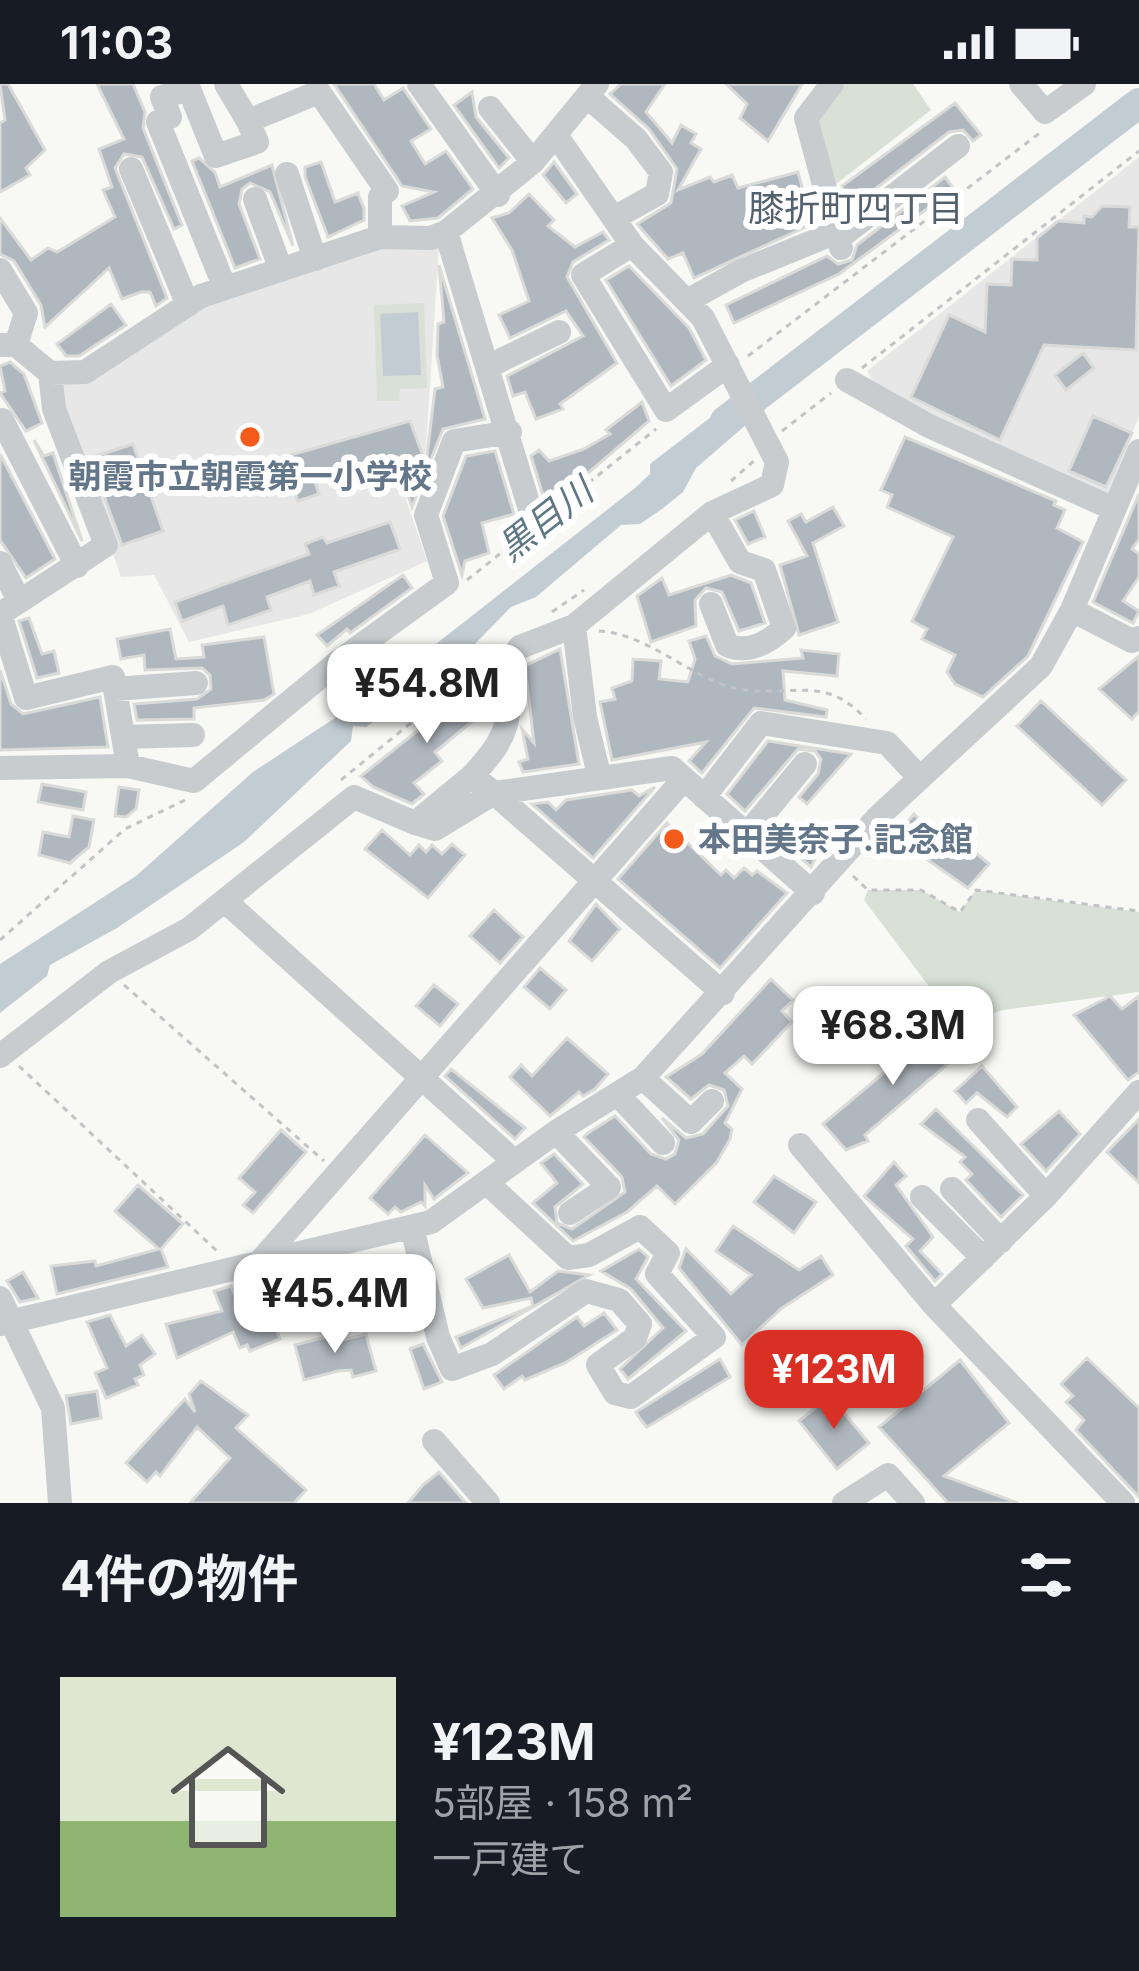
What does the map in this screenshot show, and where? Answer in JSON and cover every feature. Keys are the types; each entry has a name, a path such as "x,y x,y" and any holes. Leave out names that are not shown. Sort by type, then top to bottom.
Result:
{"street":[{"path":"225,289 158,122 170,117 162,97 196,87 216,156 256,142 226,84"},
{"path":"418,84 498,195"},
{"path":"832,84 806,118 839,239"},
{"path":"1021,84 1046,112 1084,84"},
{"path":"0,270 26,313 8,345 50,373 85,372 188,305 225,289 380,237 431,238 446,232 498,195 533,162 592,90 661,172 657,194 614,218"},
{"path":"248,121 320,92 386,191 380,197 380,237"},
{"path":"490,108 533,162"},
{"path":"415,823 494,752 512,715 506,663 520,646 574,626 712,513 772,485 777,462 704,319 632,245 556,135"},
{"path":"687,301 741,272 839,239 958,146"},
{"path":"131,169 188,305"},
{"path":"287,174 315,259"},
{"path":"255,200 281,270"},
{"path":"446,232 532,516"},
{"path":"632,245 583,274 666,410 730,368"},
{"path":"489,366 560,332"},
{"path":"6,609 106,545 54,409 50,373"},
{"path":"848,380 929,426 1114,509"},
{"path":"2,420 76,566"},
{"path":"0,768 128,766 194,782 338,662 447,583 426,515 454,441 510,432"},
{"path":"60,1503 52,1408 4,1314 247,1267 412,1227 451,1211 556,1132 644,1078 919,777 1041,666 1072,610 1137,462"},
{"path":"709,617 727,645 739,650 780,643 784,628 779,590 764,570 740,562 712,513"},
{"path":"0,563 26,698 113,677 128,766"},
{"path":"1072,610 1132,641 1139,638"},
{"path":"574,626 585,717 598,775"},
{"path":"116,689 196,683"},
{"path":"704,796 760,723 887,743 919,777"},
{"path":"123,737 193,735"},
{"path":"747,834 805,764"},
{"path":"3,1054 109,972 189,929 354,797 435,830 494,793 672,768 813,892"},
{"path":"472,776 722,993"},
{"path":"247,1267 338,1174 684,778"},
{"path":"225,901 514,1161"},
{"path":"644,1078 691,1123 712,1101"},
{"path":"934,1305 1046,1196 1139,1092"},
{"path":"618,1095 662,1143"},
{"path":"978,1120 1046,1196"},
{"path":"556,1132 609,1187 570,1213"},
{"path":"800,1145 934,1305 1123,1503"},
{"path":"412,1227 438,1337 452,1369 493,1354 586,1291 619,1300 640,1324 635,1338 598,1365 615,1393 631,1397 714,1337 657,1274 668,1253 640,1227 590,1255 568,1258 487,1183"},
{"path":"952,1189 992,1250"},
{"path":"922,1196 992,1250"},
{"path":"434,1441 488,1503"},
{"path":"844,1503 888,1474 913,1503"}],"path":[{"path":"730,368 1054,122"},
{"path":"722,488 784,428 1139,151"},
{"path":"540,621 584,590"},
{"path":"574,626 631,639 733,687 830,691 850,703 887,743"},
{"path":"330,791 493,657"},
{"path":"838,862 868,890 921,890 960,912 976,890 1139,911"},
{"path":"109,972 338,1174"},
{"path":"3,1054 247,1267"}],"shaded area":[{"path":"843,84 913,84 931,110 831,188 814,123"},
{"path":"1139,157 1139,416 1106,500 880,392 867,371"},
{"name":"朝霞市立朝霞第一小学校","path":"379,246 439,246 425,462 396,470 427,561 309,614 189,642 154,575 121,577 65,411 63,385 88,378 205,306"},
{"path":"424,303 427,388 400,389 399,401 377,401 374,305"},
{"path":"418,312 421,375 383,376 380,314"},
{"path":"750,387 762,411 696,468 683,492 640,524 621,525 536,597 511,607 469,650 450,659 442,673 366,727 353,726 351,741 244,842 117,928 50,965 47,976 0,1013 0,964 136,876 253,772 376,691 635,488 650,474 650,464"},
{"path":"868,890 921,890 960,912 976,890 1139,912 1139,992 1003,1010 958,1025 864,900"}],"building":[{"path":"0,84 8,84 45,150 26,168 30,175 0,192 0,123 5,120"},
{"path":"97,84 133,84 145,112 143,128 182,225 174,229 142,157 124,154 115,168 167,298 156,306 150,292 122,299 109,268 45,327 41,305 14,261 0,254 0,218 31,260 48,248 57,252 115,217 103,190 112,187 99,149 124,139"},
{"path":"334,84 374,84 384,100 403,88 431,129 411,141 425,164 446,151 473,189 438,218 410,221 402,206 434,192 402,186"},
{"path":"621,84 665,84 646,112 672,143 681,125 696,134 691,143 701,149 678,190 710,177 714,182 732,175 738,188 798,172 812,224 694,278 683,253 668,259 637,224 671,203 677,169 649,129 610,94"},
{"path":"726,84 802,84 768,141 740,118 747,104"},
{"path":"472,92 476,117 509,158 499,168 454,105"},
{"path":"955,103 981,135 973,141 963,130 949,132 848,210 842,186"},
{"path":"199,158 215,172 220,187 272,165 293,246 270,192 250,183 242,189 239,204 260,259 235,268 192,161"},
{"path":"321,162 335,202 358,193 364,209 364,220 328,237 305,177 305,167"},
{"path":"554,162 577,194 566,203 543,175"},
{"path":"945,177 954,189 839,274 734,323 726,305 827,256 838,264 852,260 857,245"},
{"path":"529,194 554,220 548,226 575,247 603,232 609,240 573,262 567,277 617,363 560,404 563,409 536,419 525,392 513,396 507,376 583,336 566,311 510,338 499,315 529,301 512,250 492,218 509,213"},
{"path":"1102,206 1130,207 1129,227 1139,227 1136,350 1044,345 1000,440 911,397 949,315 985,332 987,284 1011,285 1012,259 1037,260 1037,238 1058,221 1084,223 1084,216 1092,217"},
{"path":"439,265 485,419 443,429 412,507 397,463 382,468 379,458 314,479 319,494 298,501 293,487 275,493 266,462 410,421 426,464 435,389 443,387 437,355 438,324 444,322"},
{"path":"629,266 689,328 706,360 671,386 606,280"},
{"path":"111,304 126,325 79,356 66,356 57,344"},
{"path":"1083,353 1094,368 1066,390 1055,375"},
{"path":"10,362 24,374 42,423 26,431 0,393 5,391 0,366"},
{"path":"642,402 649,421 547,508 531,456 539,450 549,461 584,449 610,434 606,430"},
{"path":"1093,416 1132,433 1106,487 1069,471"},
{"path":"905,437 1056,501 1054,505 1065,510 1057,528 1083,542 1028,656 983,697 955,684 947,672 955,655 922,639 927,629 912,621 953,537 887,507 892,495 881,490"},
{"path":"34,440 44,456 53,453 82,541"},
{"path":"133,444 163,531 122,545 90,458"},
{"path":"495,451 514,514 482,523 489,553 465,561 462,575 443,516 466,456"},
{"path":"0,454 55,559 26,578 0,540"},
{"path":"1139,494 1139,539 1132,549 1139,554 1139,577 1123,601 1139,611 1133,623 1093,602"},
{"path":"833,507 844,526 813,543 838,622 799,635 780,565 807,556 788,521 801,514 806,522"},
{"path":"754,511 765,537 748,544 735,520"},
{"path":"390,522 400,549 334,572 339,586 314,595 310,581 267,597 271,610 228,625 223,606 182,621 175,602 309,554 305,544 323,537 327,543"},
{"path":"403,575 412,588 350,633 347,629 327,646 317,635"},
{"path":"731,575 751,583 765,623 739,631 722,592 706,588 695,600 696,626 651,642 637,596 662,578 669,595"},
{"path":"29,618 42,654 54,651 59,673 37,678 19,621"},
{"path":"170,629 176,659 204,657 202,645 264,637 274,694 264,700 194,708 194,719 137,720 134,704 197,699 211,689 210,675 202,668 145,670 144,655 121,659 117,639"},
{"path":"706,636 715,656 732,664 803,658 801,650 839,654 837,676 783,671 785,700 827,710 826,717 754,708 702,773 689,761 706,742 612,760 600,702 615,699 612,688 632,681 633,659 661,661 659,679 688,682 695,659 689,641"},
{"path":"560,649 579,764 523,772 519,762 528,759 522,729 534,743 525,666"},
{"path":"1139,656 1139,711 1132,719 1099,689"},
{"path":"0,670 11,704 23,714 100,697 108,747 0,750"},
{"path":"481,680 492,693 492,705 435,752 442,761 414,783 424,794 412,804 373,787 361,776"},
{"path":"1041,701 1126,780 1102,805 1017,726"},
{"path":"768,741 851,754 807,804 799,797 818,774 821,759 815,751 798,749 745,811 727,794"},
{"path":"42,784 86,792 83,810 38,802"},
{"path":"119,787 139,790 136,809 126,817 115,816"},
{"path":"655,787 593,858 532,804 548,802 556,810 566,800 632,790 639,796"},
{"path":"914,814 933,832 938,829 960,845 963,842 989,864 968,888 895,837"},
{"path":"73,816 94,820 89,847 70,863 39,855 43,832 69,837"},
{"path":"667,823 721,875 726,870 734,878 744,868 752,875 757,871 787,893 720,968 618,879"},
{"path":"790,827 819,851 811,867 780,839"},
{"path":"382,830 410,855 419,845 426,852 432,845 442,854 452,844 465,855 428,898 365,849"},
{"path":"596,904 620,929 592,961 569,941"},
{"path":"494,910 523,937 500,963 470,936"},
{"path":"540,968 566,990 550,1009 524,987"},
{"path":"771,979 793,1000 782,1011 792,1022 752,1064 744,1056 725,1073 742,1089 725,1123 732,1129 730,1139 717,1162 675,1204 657,1186 627,1212 573,1241 533,1203 557,1183 541,1163 554,1154 583,1184 555,1207 557,1223 572,1229 625,1192 622,1177 584,1137 588,1133 615,1116 651,1154 666,1159 675,1154 679,1140 662,1118 686,1138 703,1134 728,1106 724,1090 709,1085 691,1099 666,1077 702,1054"},
{"path":"434,985 458,1004 440,1026 416,1006"},
{"path":"1110,996 1122,1009 1139,996 1139,1072 1128,1080 1074,1015"},
{"path":"942,1024 964,1050 865,1135 868,1141 846,1150 823,1124"},
{"path":"567,1038 608,1074 595,1089 583,1096 579,1092 550,1116 510,1077 521,1065 532,1076"},
{"path":"982,1066 1017,1107 1007,1117 977,1093 966,1103 955,1091"},
{"path":"451,1069 525,1128 515,1139 445,1076"},
{"path":"936,1109 1023,1195 1001,1217 966,1180 972,1174 960,1162 965,1157 921,1124"},
{"path":"1059,1111 1080,1134 1046,1171 1021,1144"},
{"path":"1139,1119 1139,1183 1107,1152"},
{"path":"281,1130 306,1152 253,1213 243,1205 255,1192 239,1178"},
{"path":"425,1135 468,1173 434,1199 425,1185 425,1206 421,1202 401,1212 395,1207 388,1214 370,1198"},
{"path":"894,1162 906,1176 896,1185 933,1237 920,1251 942,1274 935,1281 906,1246 913,1239 864,1196"},
{"path":"774,1176 816,1202 794,1233 754,1202"},
{"path":"138,1185 183,1224 161,1249 168,1267 57,1294 51,1266 95,1261 96,1266 159,1249 115,1211"},
{"path":"733,1226 799,1270 821,1256 833,1275 782,1308 742,1345 679,1268 686,1249 731,1294 751,1275 716,1251"},
{"path":"639,1249 648,1257 636,1279 686,1331 628,1379 620,1369 663,1328 631,1289 601,1271"},
{"path":"509,1255 530,1292 558,1271 589,1275 461,1348 456,1337 533,1306 531,1298 483,1308 466,1279"},
{"path":"379,1259 384,1282 393,1280 403,1324 376,1330 363,1289 354,1292 342,1267"},
{"path":"23,1272 38,1298 20,1302 7,1281"},
{"path":"304,1273 308,1285 319,1282 325,1305 305,1313 298,1304 271,1313 266,1298 285,1292 282,1282 294,1279 297,1288 294,1276"},
{"path":"231,1286 243,1316 267,1308 280,1339 250,1351 247,1345 240,1348 233,1332 177,1358 166,1324 222,1311 214,1291"},
{"path":"604,1313 617,1330 565,1363 525,1380 522,1376 504,1389 494,1375 577,1317 584,1326"},
{"path":"110,1315 126,1346 142,1335 155,1354 140,1365 144,1375 135,1379 138,1385 106,1398 95,1373 107,1368 87,1322"},
{"path":"337,1334 339,1341 366,1334 376,1371 353,1377 351,1370 338,1371 304,1380 295,1345"},
{"path":"423,1344 442,1382 424,1389 410,1349"},
{"path":"1087,1358 1139,1408 1139,1497 1076,1430 1084,1420 1066,1402 1073,1396 1061,1384"},
{"path":"720,1359 730,1377 647,1427 641,1420 636,1412"},
{"path":"960,1360 1009,1423 944,1476 1018,1503 948,1503 879,1427"},
{"path":"201,1381 248,1415 236,1428 306,1490 294,1503 190,1503 230,1458 197,1427 160,1476 156,1472 147,1482 126,1463 185,1399 195,1412 189,1394"},
{"path":"97,1391 101,1418 71,1424 66,1396"},
{"path":"830,1396 869,1443 837,1469 799,1421"},
{"path":"439,1472 466,1503 408,1503 423,1485"}],"waterway":[{"name":"黒目川","path":"725,421 1139,103"}],"place":[{"name":"朝霞市立朝霞第一小学校","path":"250,437"},
{"name":"本田美奈子.記念館","path":"674,839"}],"district":[{"name":"膝折町四丁目","path":"856,208"}]}
